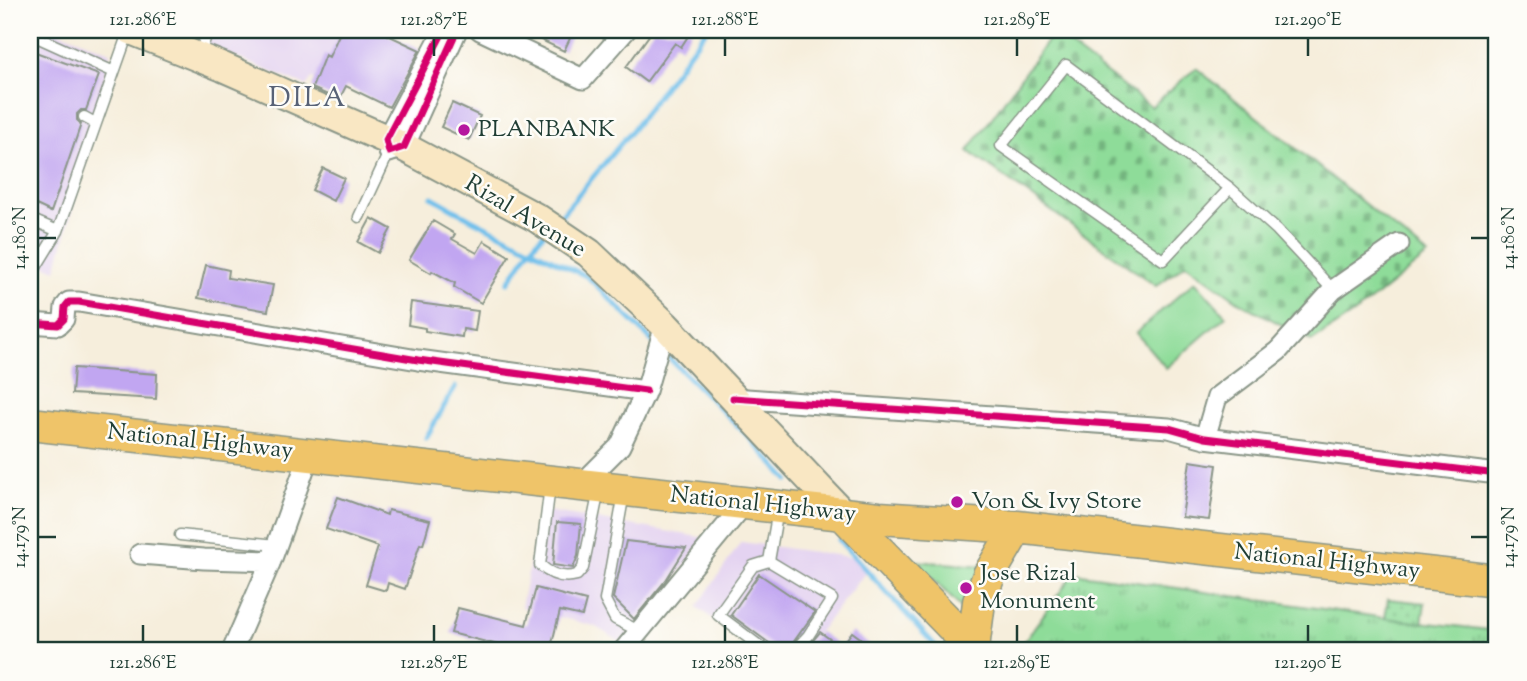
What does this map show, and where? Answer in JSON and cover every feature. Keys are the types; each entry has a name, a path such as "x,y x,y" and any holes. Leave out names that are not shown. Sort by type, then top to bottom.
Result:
{"main road":[{"name":"Rizal Avenue","path":"130,30 199,57 393,147 537,218 589,253 664,325 843,514"},
{"name":"National Highway","path":"30,424 843,514 1017,527 1497,581"},
{"path":"843,514 974,649"},
{"path":"974,649 979,602 1017,527"}],"street":[{"path":"393,147 444,30"},
{"path":"393,147 457,30"},
{"path":"480,30 583,79 626,30"},
{"path":"1205,438 1217,397 1278,351 1332,290 1399,244"},
{"path":"30,323 58,325 64,318 65,307 69,302 79,302 418,360 646,391"},
{"path":"602,486 646,391 664,325"},
{"path":"733,398 1169,428 1205,438 1497,474"},
{"path":"232,651 274,553 310,453"},
{"path":"623,651 745,503"},
{"path":"140,554 274,553"}],"lane":[{"path":"30,265 36,267 58,231 130,30"},
{"path":"199,57 208,30"},
{"path":"30,34 114,72"},
{"path":"1230,188 1163,260 1001,146 1066,65 1230,188 1277,230 1332,290"},
{"path":"84,117 95,123"},
{"path":"359,217 393,147"},
{"path":"30,219 58,231"},
{"path":"551,480 540,565 548,572 567,578 577,575 583,568 602,486"},
{"path":"602,486 605,600 615,619 639,631"},
{"path":"769,561 779,506"},
{"path":"180,535 274,553"},
{"path":"766,651 718,615 753,566 769,561 832,599 808,636 794,651"}],"shaded area":[{"path":"30,30 55,30 110,52 91,142 56,270 30,259"},
{"path":"169,30 372,30 344,92 312,78 306,86"},
{"path":"541,510 705,538 626,645 594,626 521,607"},
{"path":"741,542 857,558 869,568 804,651 755,651 697,607"}],"green space":[{"path":"1053,33 1151,107 1196,68 1428,255 1356,312 1312,341 1241,303 1186,264 1156,286 968,151"},
{"path":"1195,281 1226,316 1166,368 1136,333"},
{"path":"915,561 983,566 971,618"},
{"path":"1074,573 1385,618 1497,631 1497,651 1017,651"},
{"path":"1388,599 1425,603 1422,623 1385,618"}],"building":[{"path":"341,30 377,30 420,50 389,107 346,86 339,100 312,88 325,55 329,57"},
{"path":"546,30 574,30 564,51 541,40"},
{"path":"653,30 692,30 681,47 675,43 646,82 626,67"},
{"path":"30,50 99,75 86,110 77,114 77,120 81,124 51,212 30,202"},
{"path":"452,103 480,116 469,140 441,127"},
{"path":"323,168 344,178 333,201 312,190"},
{"path":"371,218 391,229 378,253 358,242"},
{"path":"433,221 455,234 452,239 477,253 484,241 509,256 481,303 454,287 455,283 409,260"},
{"path":"206,265 229,270 228,278 273,285 268,311 198,298"},
{"path":"411,302 478,311 475,331 463,329 462,337 425,331 425,328 408,325"},
{"path":"74,368 157,374 156,399 72,394"},
{"path":"1190,461 1217,465 1209,520 1182,517"},
{"path":"338,497 387,515 388,510 430,520 405,589 388,583 386,591 366,585 378,547 326,529"},
{"path":"557,522 581,524 578,556 573,568 553,565"},
{"path":"626,541 686,548 666,580 634,619 613,598"},
{"path":"759,574 815,612 787,651 780,651 731,615"},
{"path":"536,588 586,601 582,616 560,611 550,651 522,651 451,633 458,608 526,625"},
{"path":"820,632 841,647 852,632 878,651 804,651"}],"waterway":[{"path":"557,220 633,129 706,30"},
{"path":"432,197 588,277 656,345"},
{"path":"508,283 545,232"},
{"path":"663,352 748,436 788,480"},
{"path":"426,438 455,387"},
{"path":"839,540 940,651"}],"cycle path":[{"path":"444,30 386,140 389,152 404,147 457,30"},
{"path":"30,323 58,325 64,319 65,307 69,302 79,302 418,360 646,391"},
{"path":"733,398 1169,428 1205,438 1497,474"}],"place":[{"name":"PLANBANK","path":"464,130"},
{"name":"Von & Ivy Store","path":"957,502"},
{"name":"Jose Rizal Monument","path":"966,588"}],"district":[{"name":"DILA","path":"308,99"}]}
